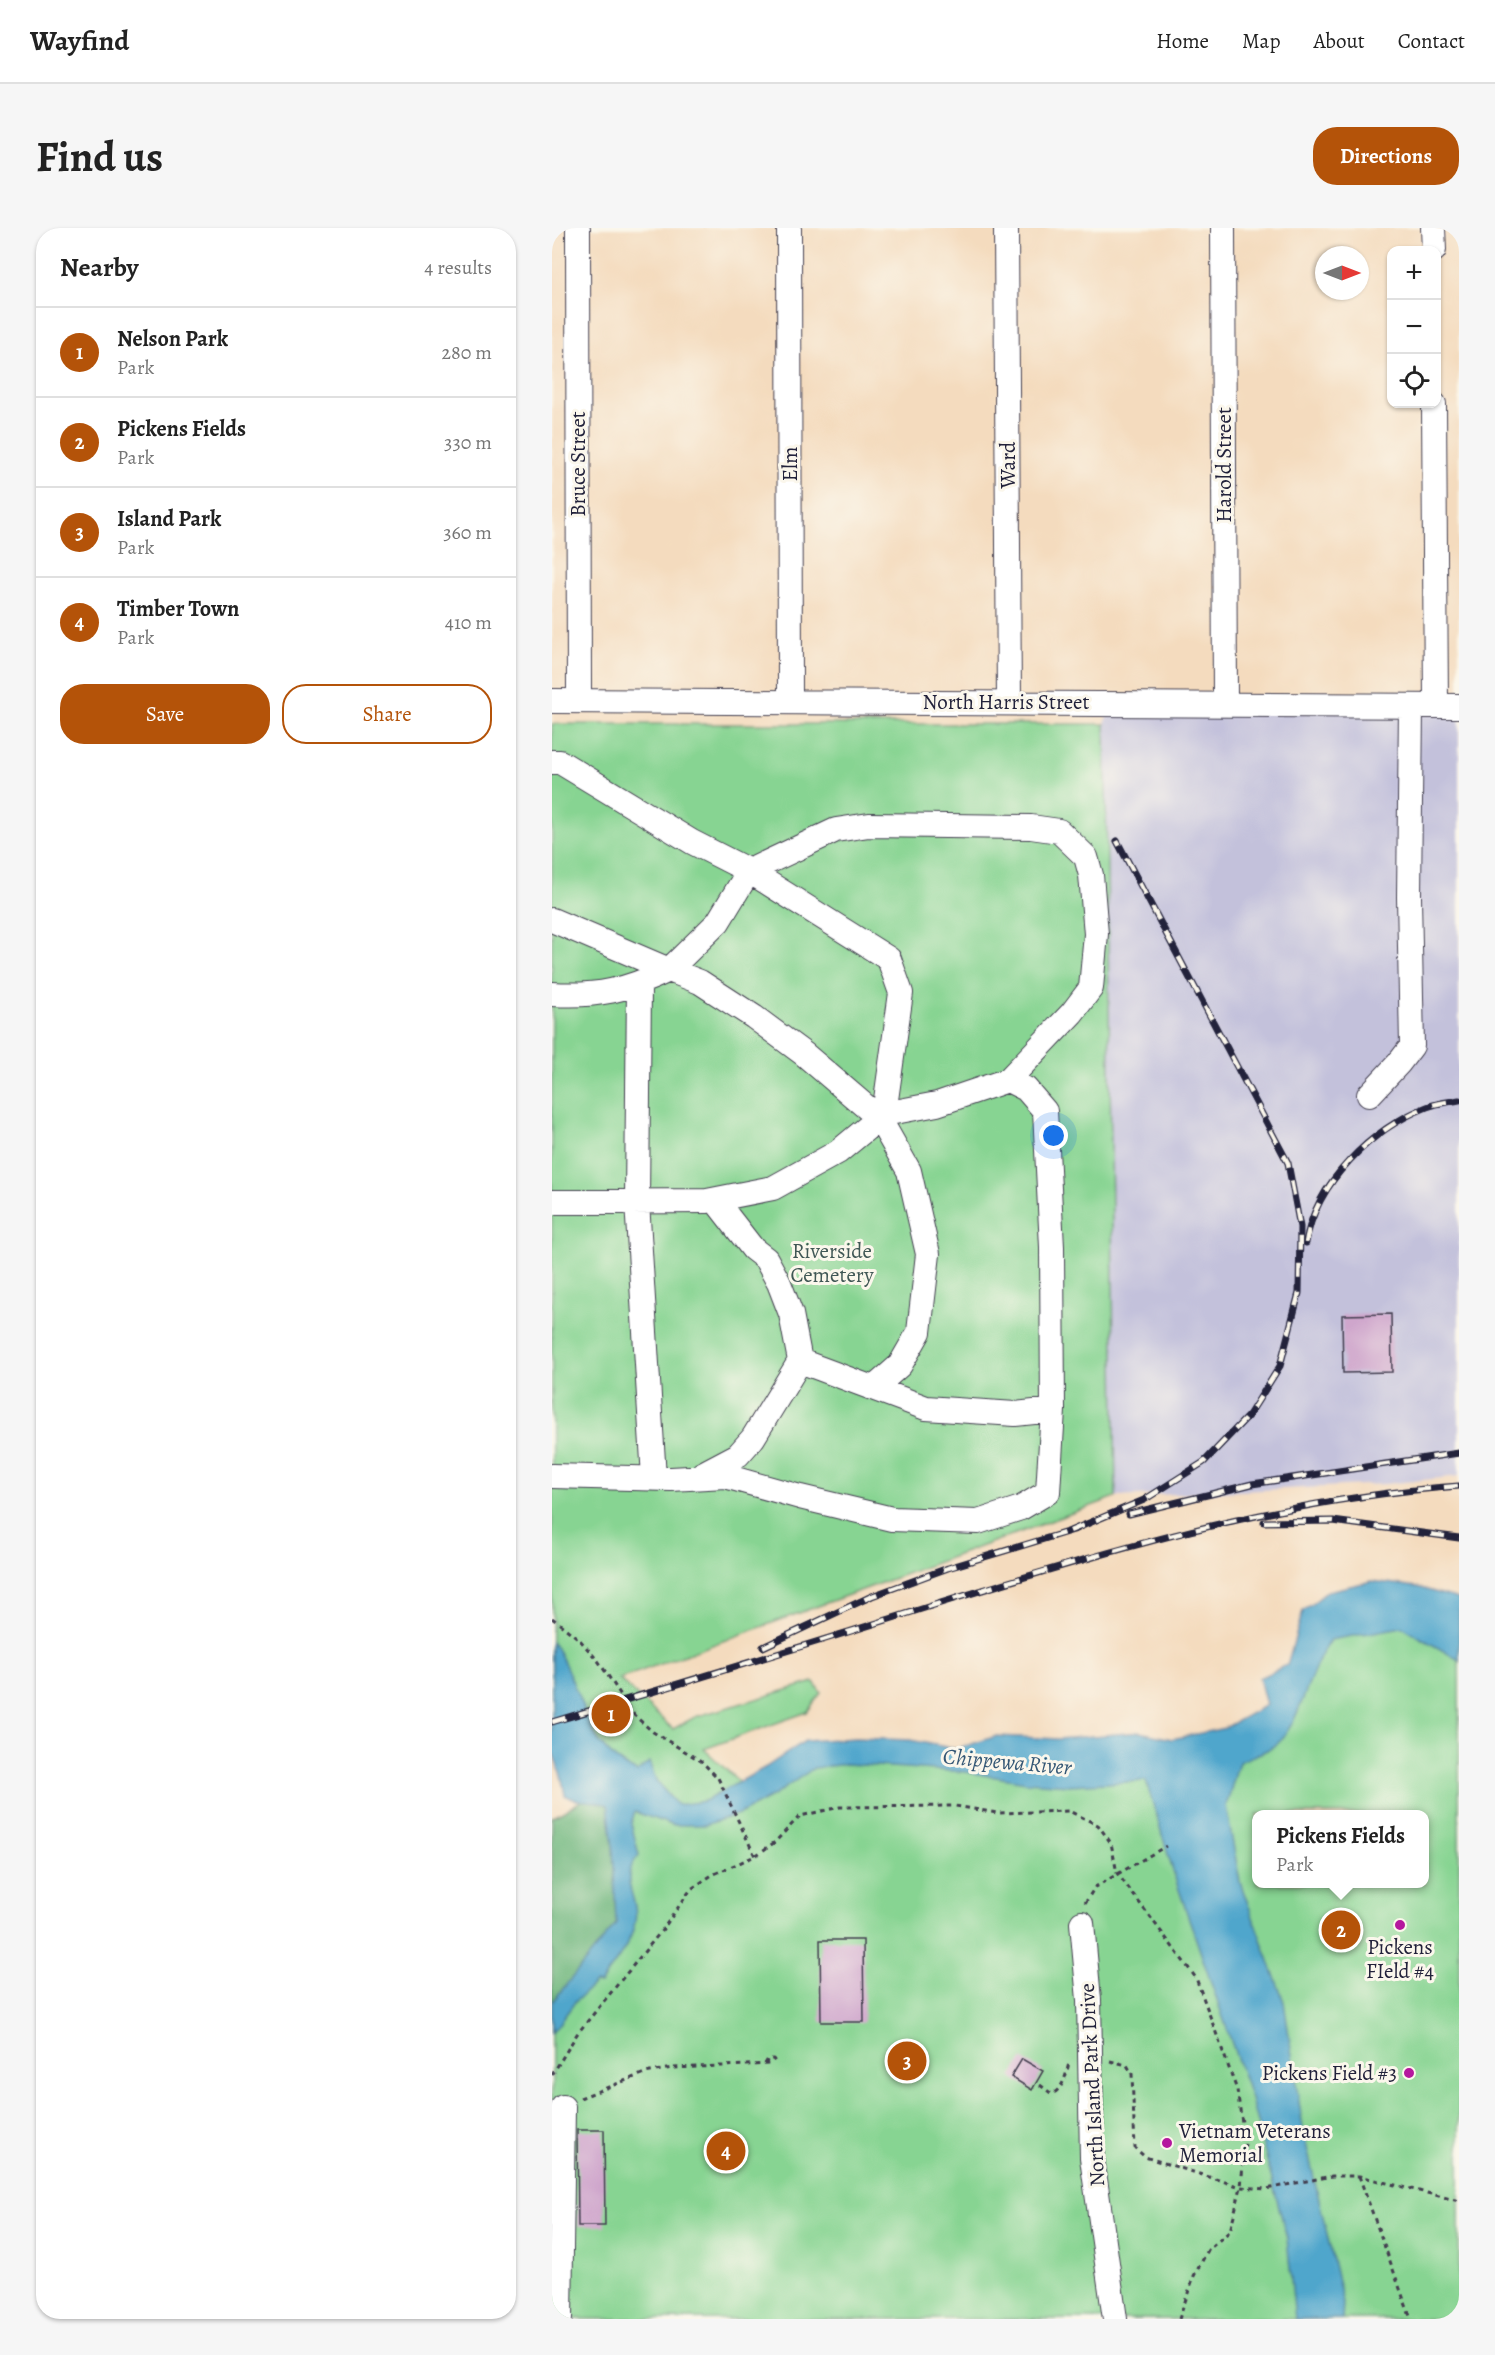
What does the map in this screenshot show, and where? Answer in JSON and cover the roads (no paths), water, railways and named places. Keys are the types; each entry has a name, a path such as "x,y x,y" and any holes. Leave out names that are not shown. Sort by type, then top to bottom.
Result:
{"street":[{"name":"Bruce Street","path":"578,228 579,701"},
{"name":"Elm","path":"789,228 790,700"},
{"name":"Ward","path":"1006,228 1009,702"},
{"name":"Harold Street","path":"1223,228 1225,702"},
{"path":"1433,228 1434,246"},
{"path":"1434,408 1448,706"},
{"name":"North Harris Street","path":"552,701 1225,702 1448,706"},
{"path":"1369,1095 1412,1046 1409,897 1411,706"},
{"path":"552,762 560,762 692,842 748,871 889,959 901,993 881,1116"},
{"path":"552,994 584,996 611,993 639,984 669,970 718,922 748,871 836,830 869,825 1031,827 1059,831 1086,856 1091,874 1096,934 1090,988 1072,1013 1008,1080 937,1104 881,1116 838,1152 773,1188 715,1200 552,1202"},
{"path":"552,920 700,982 754,1017 804,1054 881,1116 909,1171 928,1254 919,1332 900,1365 874,1388"},
{"path":"639,984 637,1202 654,1479"},
{"path":"552,1476 654,1479 725,1476 892,1519 978,1522 1021,1508 1048,1492 1053,1410 1052,1247 1045,1110 1026,1089 1008,1080"},
{"path":"694,1478 738,1455 753,1438 800,1360 791,1314 775,1275 766,1259 753,1249 715,1200"},
{"path":"800,1360 909,1403 963,1412 1015,1414 1053,1410"},
{"name":"North Island Park Drive","path":"1082,1923 1089,2000 1092,2158 1115,2319"},
{"path":"560,2319 563,2106"}],"water":[{"name":"Chippewa River","path":"1372,1581 1417,1587 1459,1599 1459,1660 1402,1627 1330,1640 1289,1729 1277,1744 1239,1762 1226,1806 1240,1882 1284,2002 1304,2135 1343,2303 1342,2319 1295,2319 1287,2238 1251,2099 1176,1881 1146,1781 1069,1785 1026,1782 966,1772 846,1764 814,1768 773,1796 741,1813 705,1825 672,1825 635,1812 631,1823 639,1855 629,1873 636,1912 630,1939 600,1984 595,1983 575,2002 552,2033 552,2002 616,1924 613,1847 608,1805 575,1800 565,1795 552,1750 552,1642 575,1686 592,1729 609,1754 637,1772 649,1762 657,1782 677,1805 705,1801 766,1767 805,1741 856,1738 910,1740 956,1749 997,1736 1058,1739 1140,1732 1172,1739 1225,1728 1266,1705 1259,1678 1287,1665 1303,1611 1328,1591"}],"railway":[{"path":"1070,1531 1144,1500 1204,1462 1249,1415 1280,1366 1299,1293 1300,1227 1288,1163 1117,841"},
{"path":"1306,1243 1321,1199 1334,1179 1367,1143 1407,1116 1431,1106 1459,1100"},
{"path":"1129,1514 1252,1484 1459,1453"},
{"path":"552,1722 1126,1548 1258,1515 1391,1493 1459,1486"},
{"path":"1264,1522 1333,1521 1459,1538"},
{"path":"763,1647 872,1596 948,1568 1077,1529"}],"place":[{"name":"Nelson Park","path":"611,1714"},
{"name":"Pickens FIeld #4","path":"1400,1925"},
{"name":"Pickens Fields","path":"1341,1930"},
{"name":"Island Park","path":"907,2061"},
{"name":"Pickens Field #3","path":"1409,2073"},
{"name":"Vietnam Veterans Memorial","path":"1167,2143"},
{"name":"Timber Town","path":"726,2151"}],"park label":[{"name":"Riverside Cemetery","path":"832,1263"}]}
